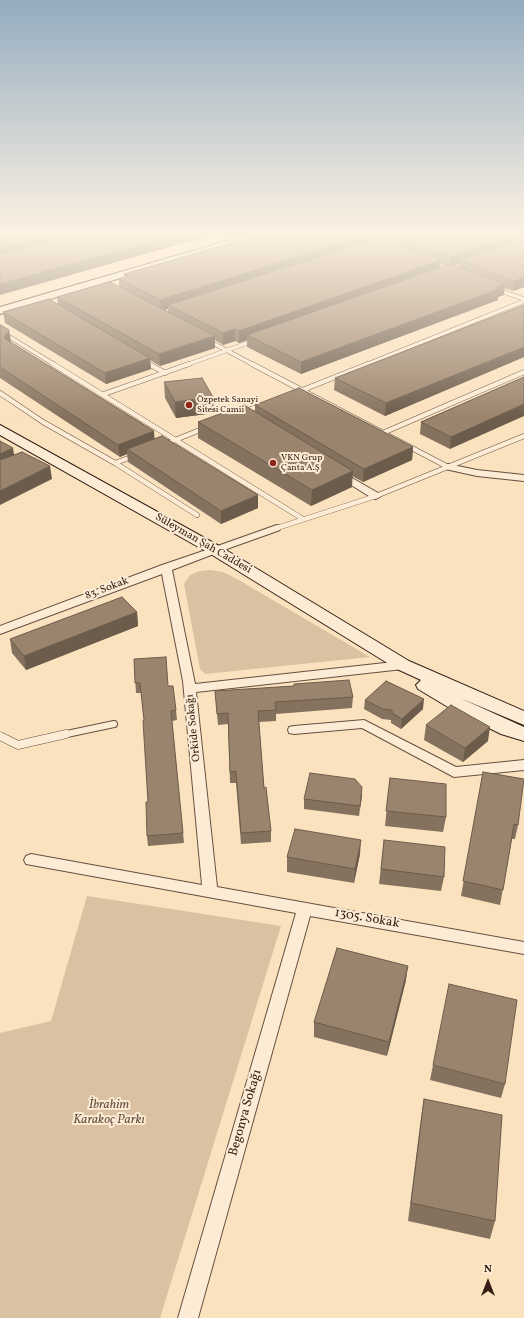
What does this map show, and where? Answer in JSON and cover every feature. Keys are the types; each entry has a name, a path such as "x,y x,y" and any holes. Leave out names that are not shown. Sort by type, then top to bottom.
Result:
{"main road":[{"path":"0,311 42,302 67,295"},
{"name":"Süleyman Şah Caddesi","path":"0,429 38,454 215,550 403,665 524,719"},
{"name":"Süleyman Şah Caddesi","path":"403,665 412,678 453,702 508,729 524,734"}],"street":[{"path":"240,413 253,421"},
{"path":"328,467 376,496"},
{"path":"448,467 477,473 524,478"},
{"name":"83. Sokak","path":"0,630 215,550"},
{"name":"Orkide Sokağı","path":"166,567 190,690 210,892"},
{"path":"190,690 403,665"},
{"path":"294,730 364,724 454,772 524,765"},
{"name":"1305. Sokak","path":"32,860 524,948"},
{"name":"Begonya Sokağı","path":"188,1318 305,908"}],"lane":[{"path":"510,295 524,300"},
{"path":"290,395 524,300"},
{"path":"0,331 303,518"},
{"path":"207,340 385,432 448,467"},
{"path":"104,394 257,340"},
{"path":"138,357 165,373"},
{"path":"385,432 524,372"},
{"path":"0,393 43,422 115,463 198,515"},
{"path":"240,413 268,403"},
{"path":"156,447 212,425"},
{"path":"215,550 303,518 376,496 524,436"},
{"path":"115,463 142,452"},
{"path":"0,736 18,745 114,724"}],"green space":[{"path":"211,570 223,572 237,579 370,657 205,674 200,669 184,584 190,575 200,571"},
{"name":"İbrahim Karakoç Parkı","path":"87,896 281,926 160,1318 0,1318 0,1033 51,1021"}],"building":[{"path":"66,295 134,295 215,336 159,354 57,297"},
{"path":"149,295 177,295 160,300"},
{"path":"201,295 343,295 239,331 235,329 223,333 168,305"},
{"path":"363,295 484,295 301,362 247,335"},
{"path":"49,299 150,358 105,373 3,312"},
{"path":"524,305 524,347 386,403 335,378"},
{"path":"0,325 9,330 4,338 154,431 118,445 0,367"},
{"path":"524,377 524,404 451,437 421,422"},
{"path":"202,378 213,397 175,402 164,382"},
{"path":"299,388 413,447 364,469 255,405"},
{"path":"244,405 353,471 312,490 198,422"},
{"path":"162,436 258,495 221,511 127,449"},
{"path":"0,441 13,448 0,454"},
{"path":"22,452 50,466 0,491 0,460"},
{"path":"122,597 137,612 24,656 10,639"},
{"path":"166,657 168,686 173,686 176,710 171,711 183,833 147,836 146,802 148,802 144,720 140,683 135,683 134,659"},
{"path":"349,680 353,697 275,702 276,710 258,711 264,788 266,787 271,831 241,833 236,771 230,772 228,713 217,714 215,691 294,686 294,684"},
{"path":"386,681 424,699 402,719 392,713 392,710 383,709 365,700"},
{"path":"451,705 490,727 465,748 426,725"},
{"path":"483,772 524,779 518,825 514,824 503,890 463,881"},
{"path":"310,773 355,779 362,787 360,806 304,799"},
{"path":"390,778 446,784 446,817 386,811"},
{"path":"295,829 361,840 355,869 287,857"},
{"path":"384,840 445,847 444,877 381,869"},
{"path":"337,948 408,966 389,1042 314,1022"},
{"path":"449,984 517,1000 505,1084 433,1065"},
{"path":"424,1099 502,1115 495,1221 411,1203"}],"place":[{"name":"Özpetek Sanayi Sitesi Camii","path":"189,405"},
{"name":"VKN Grup Çanta A.Ş","path":"273,463"}]}
